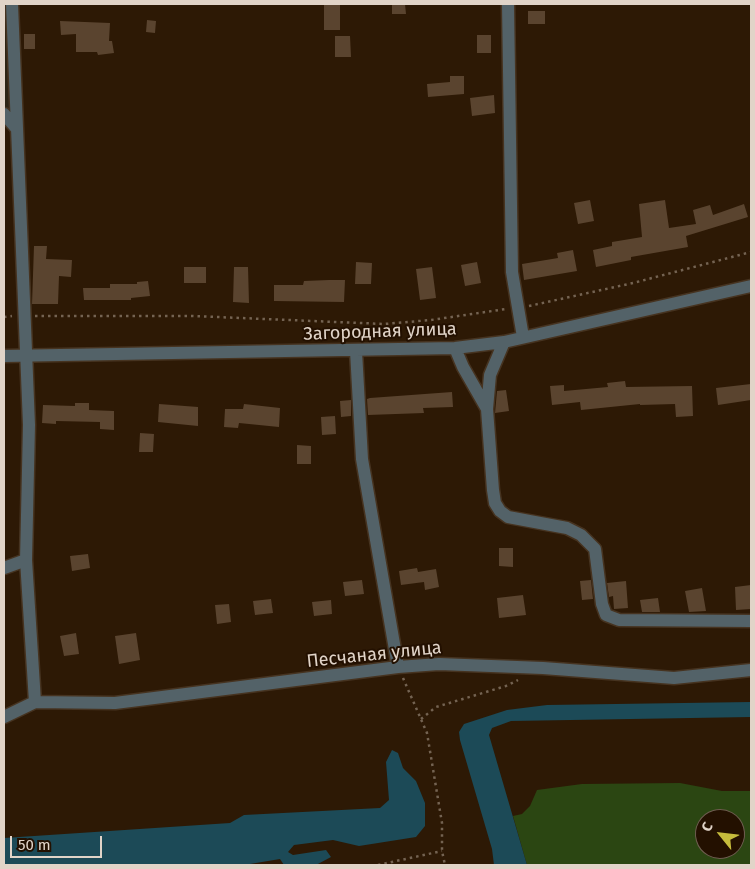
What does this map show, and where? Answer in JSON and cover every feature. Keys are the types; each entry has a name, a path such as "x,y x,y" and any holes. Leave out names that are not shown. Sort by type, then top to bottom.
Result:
{"street":[{"path":"12,4 29,425 26,560 35,702"},
{"path":"508,4 512,272 523,337"},
{"path":"4,114 17,129"},
{"name":"Загородная улица","path":"4,356 455,348 504,342 751,286"},
{"path":"504,342 490,375 487,409 494,503 500,511 508,516 567,528 581,535 595,550 602,604 606,615 619,620 751,621"},
{"path":"455,348 463,367 487,409"},
{"path":"356,351 358,416 362,459 398,667"},
{"path":"4,568 26,560"},
{"name":"Песчаная улица","path":"4,716 35,702 114,703 398,667 439,664 543,668 674,678 751,670"}],"path":[{"path":"4,317 193,316 384,324 431,320 518,308 633,283 751,252"},
{"path":"398,667 427,733 440,814 442,852 445,865"},
{"path":"421,719 436,707 506,686 520,679"},
{"path":"378,865 442,852"}],"shaded area":[{"path":"4,4 6,4 11,116 4,124"}],"green space":[{"path":"680,783 722,791 751,791 751,865 527,865 513,816 522,814 530,806 537,790 582,784"}],"water":[{"path":"751,702 751,717 511,721 492,728 489,735 527,865 494,865 492,849 460,740 459,732 464,724 507,710 547,705"},
{"path":"392,750 398,753 403,768 416,781 425,803 425,826 416,837 359,846 333,840 294,845 288,852 293,855 326,850 331,857 316,865 284,865 280,859 244,865 4,865 4,838 230,823 244,815 380,808 389,800 386,762"}],"building":[{"path":"324,4 340,4 340,30 324,30"},
{"path":"392,4 405,4 406,14 392,14"},
{"path":"528,11 545,11 545,24 528,24"},
{"path":"147,20 156,21 155,33 146,32"},
{"path":"60,21 110,23 109,41 112,41 114,53 98,55 97,52 76,52 76,34 61,35"},
{"path":"24,34 35,34 35,49 24,49"},
{"path":"477,35 491,35 491,53 477,53"},
{"path":"335,36 350,36 351,57 335,57"},
{"path":"450,76 464,76 464,94 428,97 427,84 450,82"},
{"path":"494,95 495,113 472,116 470,98"},
{"path":"590,200 594,221 578,224 574,203"},
{"path":"665,200 669,228 696,224 693,210 710,205 713,215 744,204 748,217 686,236 688,247 631,257 631,260 596,267 593,250 612,246 612,242 642,237 639,204"},
{"path":"34,246 47,246 46,259 72,260 71,277 59,276 58,304 32,304"},
{"path":"573,250 577,271 524,280 522,264 558,258 557,253"},
{"path":"356,262 372,263 371,284 355,284"},
{"path":"477,262 481,283 465,286 461,265"},
{"path":"184,267 206,267 206,283 184,283"},
{"path":"234,267 248,267 249,303 233,302"},
{"path":"432,267 436,298 420,300 416,269"},
{"path":"345,280 344,302 274,301 274,285 303,285 304,281"},
{"path":"148,281 150,296 131,298 131,300 84,300 83,288 110,288 110,284 137,284 137,282"},
{"path":"625,381 626,387 692,386 693,416 676,417 675,404 640,404 581,410 580,402 552,405 550,386 564,385 564,391 608,387 607,383"},
{"path":"751,384 751,400 718,405 716,388"},
{"path":"506,390 509,411 495,413 497,391"},
{"path":"452,392 453,407 423,408 424,413 368,415 367,399 370,398"},
{"path":"351,400 351,416 341,417 340,401"},
{"path":"75,403 89,403 89,410 114,411 114,430 100,429 100,422 56,421 56,424 42,423 43,405 75,406"},
{"path":"159,404 198,407 198,426 158,422"},
{"path":"244,404 280,408 279,427 239,423 238,428 224,427 225,409 243,409"},
{"path":"335,416 336,434 322,435 321,417"},
{"path":"140,433 154,434 153,452 139,452"},
{"path":"297,445 311,446 311,464 297,464"},
{"path":"499,548 513,548 513,567 499,566"},
{"path":"88,554 90,568 72,571 70,556"},
{"path":"417,568 418,572 436,569 439,587 425,590 424,582 401,585 399,571"},
{"path":"362,580 364,594 345,596 343,582"},
{"path":"591,580 593,599 582,600 580,581"},
{"path":"626,581 628,608 614,609 613,596 609,597 607,583"},
{"path":"751,585 751,609 736,610 735,587"},
{"path":"702,588 706,611 689,612 685,591"},
{"path":"523,595 526,615 499,618 497,598"},
{"path":"658,598 660,612 642,612 640,600"},
{"path":"271,599 273,613 255,615 253,601"},
{"path":"331,600 332,614 314,616 312,602"},
{"path":"229,604 231,622 217,624 215,605"},
{"path":"76,633 79,654 64,656 60,636"},
{"path":"136,633 140,660 119,664 115,636"}]}
